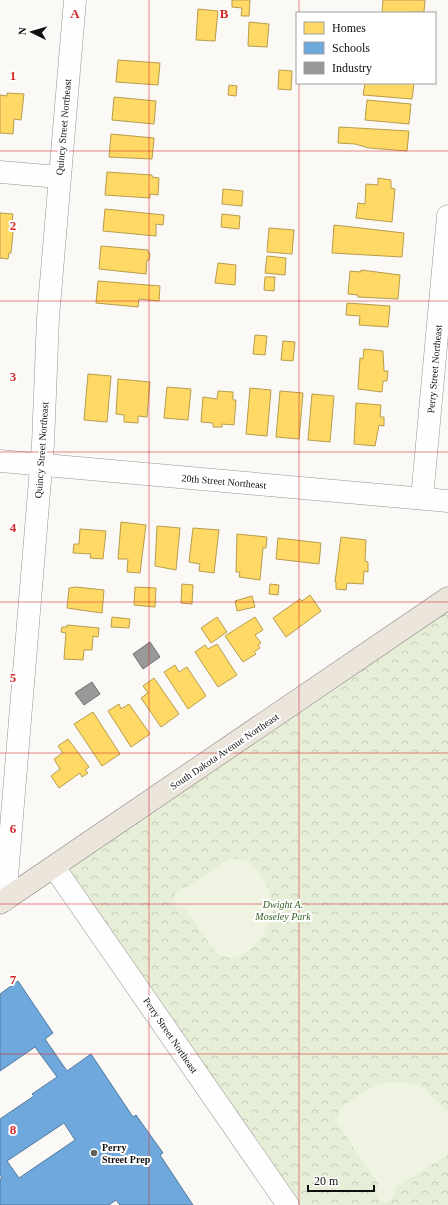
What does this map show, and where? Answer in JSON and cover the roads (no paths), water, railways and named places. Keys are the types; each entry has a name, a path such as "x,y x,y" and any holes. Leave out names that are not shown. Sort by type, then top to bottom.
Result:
{"main road":[{"name":"South Dakota Avenue Northeast","path":"2,902 448,598"}],"street":[{"name":"Quincy Street Northeast","path":"2,902 41,464 48,318 75,0"},
{"path":"0,172 60,177"},
{"name":"Perry Street Northeast","path":"422,498 448,216"},
{"name":"20th Street Northeast","path":"0,461 448,500"},
{"name":"Perry Street Northeast","path":"54,867 288,1205"}],"place":[{"name":"Perry Street Prep","path":"94,1153"}],"park label":[{"name":"Dwight A. Moseley Park","path":"283,910"}]}
